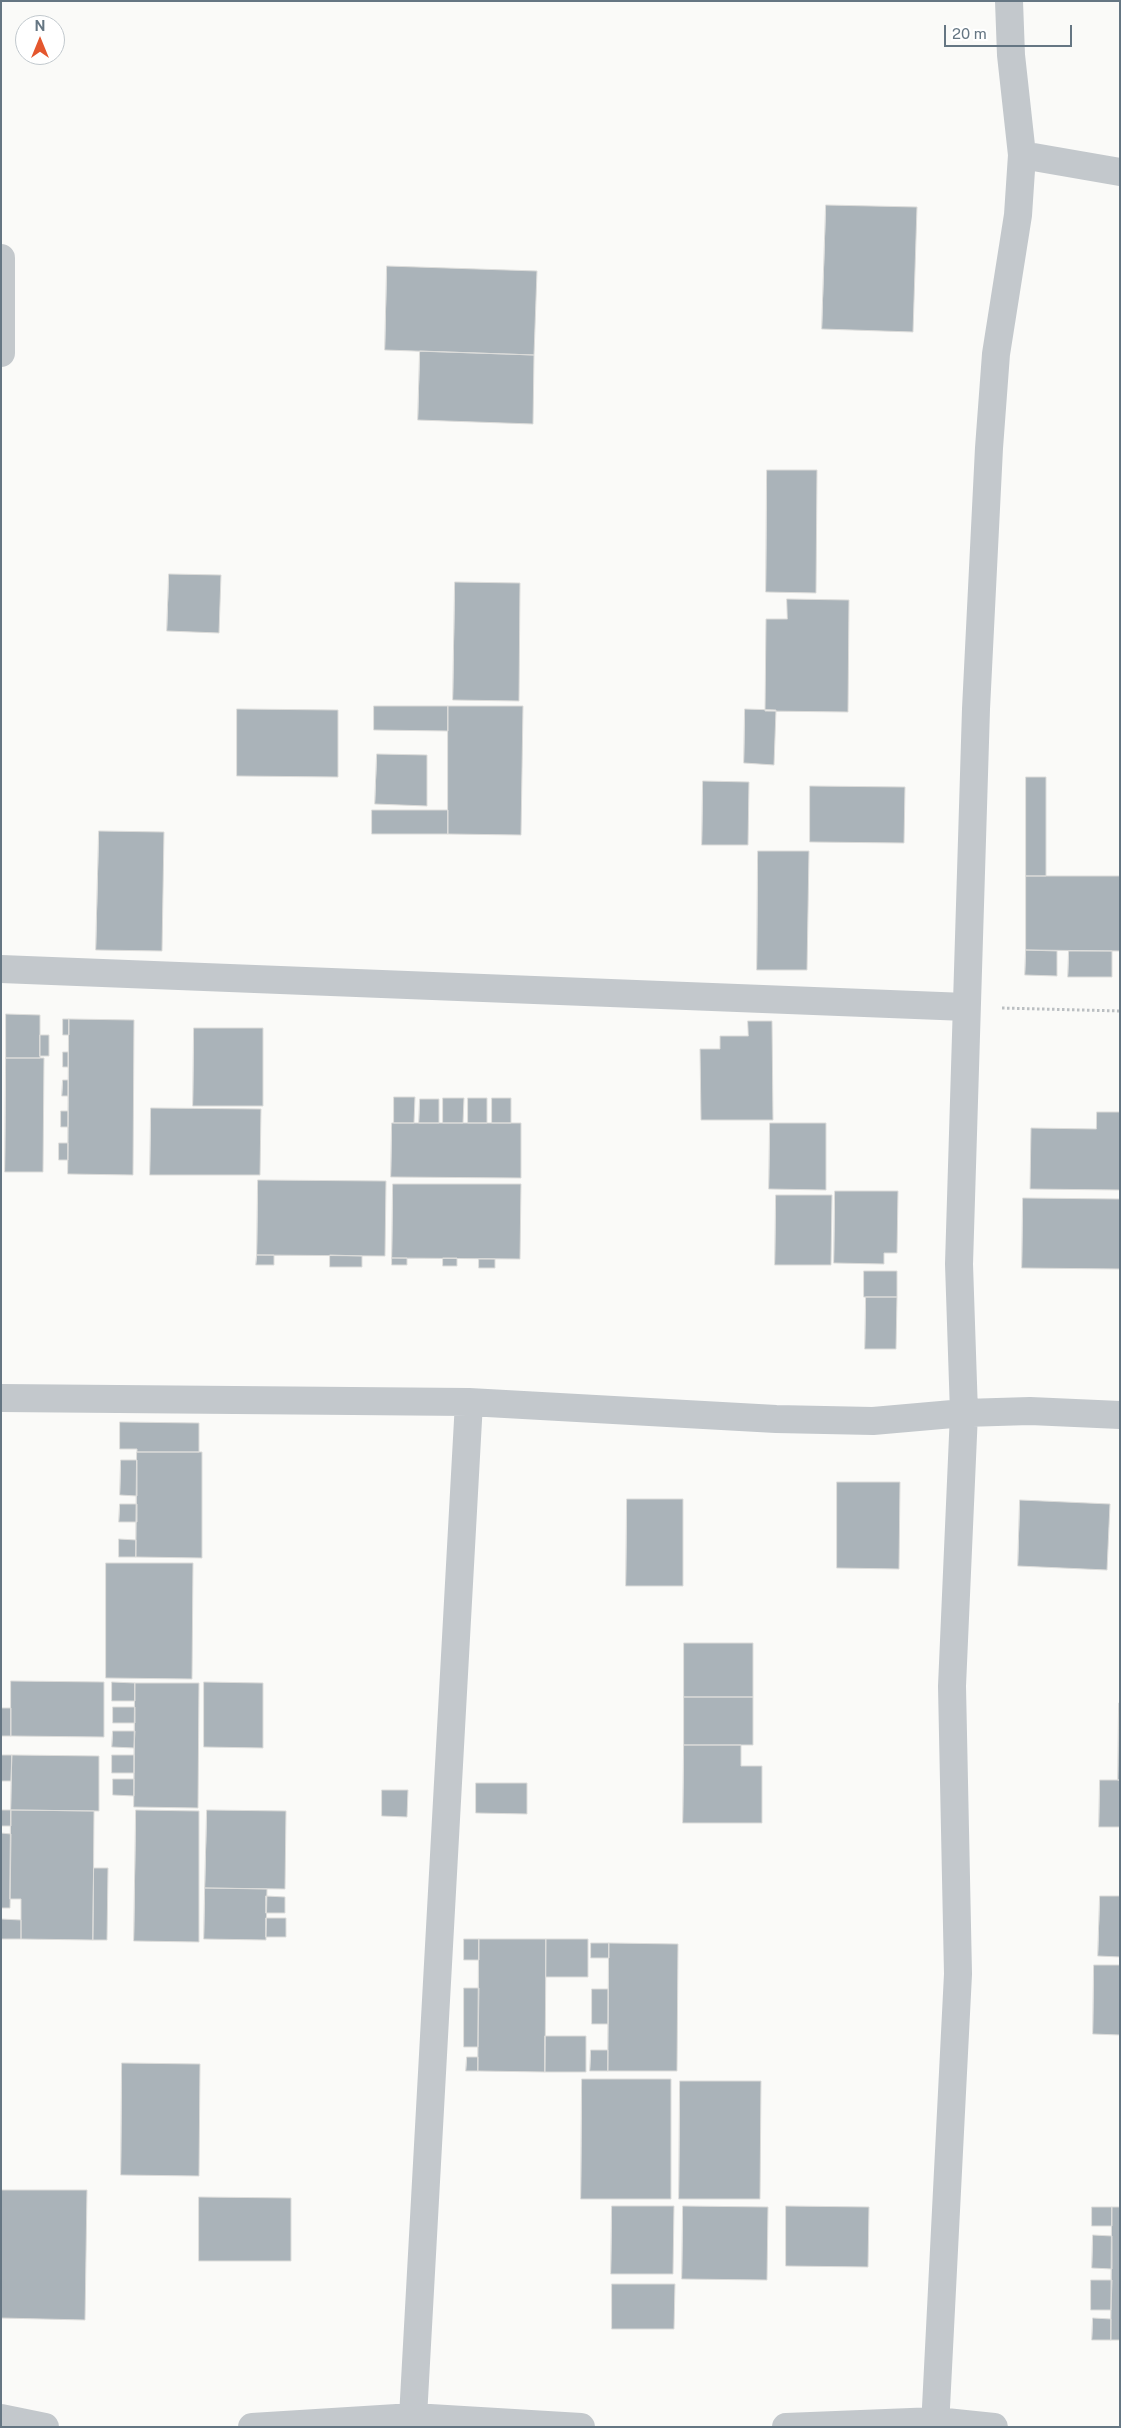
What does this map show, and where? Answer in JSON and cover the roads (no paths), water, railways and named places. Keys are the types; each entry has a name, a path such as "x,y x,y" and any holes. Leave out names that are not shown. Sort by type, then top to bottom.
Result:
{"street":[{"path":"935,2424 958,1974 952,1686 964,1413 960,1264 976,709 989,448 996,354 1018,215 1022,155 1011,55 1009,1"},
{"path":"1022,155 1120,172"},
{"path":"1,258 1,353"},
{"path":"1,969 966,1006"},
{"path":"1,1398 469,1402 776,1419 873,1420 964,1413 1030,1411 1120,1415"},
{"path":"413,2417 469,1402"},
{"path":"252,2427 413,2417 581,2427"},
{"path":"1,2418 45,2427"},
{"path":"786,2427 935,2424 994,2427"}]}
